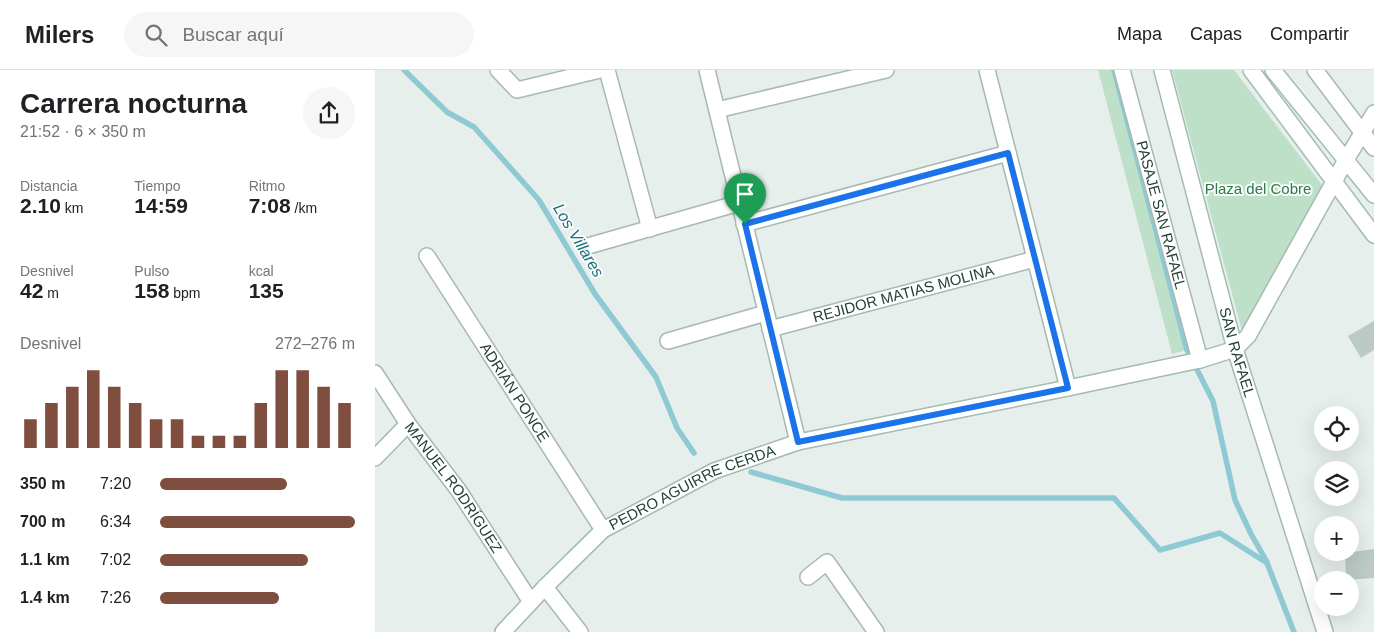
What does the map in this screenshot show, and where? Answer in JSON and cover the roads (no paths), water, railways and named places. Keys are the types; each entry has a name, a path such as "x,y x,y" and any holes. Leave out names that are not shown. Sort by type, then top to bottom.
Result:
{"street":[{"path":"498,70 517,90 600,70"},
{"path":"607,70 650,229"},
{"path":"707,70 798,442"},
{"path":"717,110 863,73 886,70"},
{"path":"987,70 1068,388"},
{"name":"PASAJE SAN RAFAEL","path":"1122,70 1200,360"},
{"name":"SAN RAFAEL","path":"1162,70 1235,349 1325,632"},
{"path":"1251,70 1374,235"},
{"path":"1273,70 1374,195"},
{"path":"1315,70 1374,148"},
{"path":"1235,349 1248,336 1374,113"},
{"path":"745,224 1008,153"},
{"path":"588,246 739,203"},
{"name":"ADRIÁN PONCE","path":"427,256 603,530"},
{"name":"REJIDOR MATIAS MOLINA","path":"770,329 1035,259"},
{"path":"668,341 766,313"},
{"name":"PEDRO AGUIRRE CERDA","path":"503,632 545,587 603,530 714,471 798,442 1200,360 1235,349"},
{"name":"MANUEL RODRÍGUEZ","path":"375,373 408,424 459,492 531,602"},
{"path":"375,458 408,424"},
{"path":"808,577 827,562 877,632"},
{"path":"545,587 580,632"}],"waterway":[{"name":"Los Villares","path":"404,70 447,112 474,127 539,200 595,294 656,377 677,428 694,453"},
{"path":"1114,70 1187,350 1213,401 1235,500 1267,562"},
{"path":"751,472 842,498 1114,498 1160,550 1220,533 1267,563 1294,632"}],"park label":[{"name":"Plaza del Cobre","path":"1258,189"}]}
